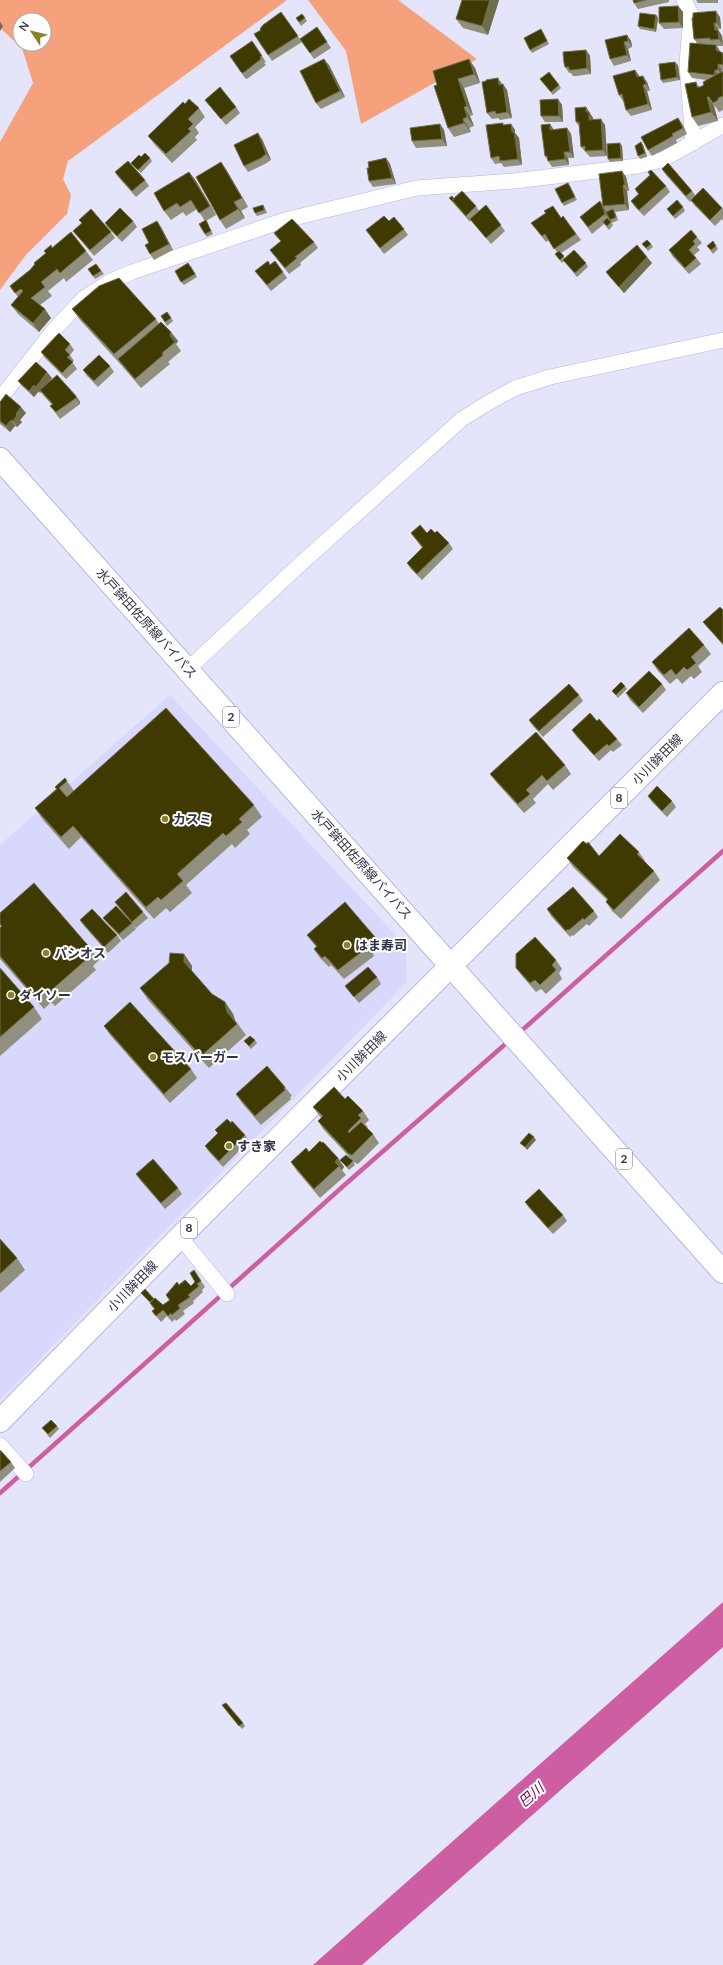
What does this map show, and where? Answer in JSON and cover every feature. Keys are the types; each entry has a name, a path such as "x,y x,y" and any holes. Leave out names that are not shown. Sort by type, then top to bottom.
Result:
{"main road":[{"name":"水戸鉾田佐原線バイパス","path":"0,459 452,965 723,1272"},
{"name":"小川鉾田線","path":"0,1421 180,1237 723,693"}],"street":[{"path":"684,0 691,14 687,64 693,143"},
{"path":"0,399 53,331 84,298 109,282 132,272 285,220 417,188 514,181 638,166 664,159 723,125"},
{"path":"188,669 296,568 462,419 486,404 515,388 550,378 723,340"},
{"path":"180,1237 224,1291"},
{"path":"0,1445 23,1471"}],"shaded area":[{"path":"0,0 287,0 68,161 63,179 71,195 67,214 25,256 0,290 0,142 33,83 23,52 52,52 52,12 12,12 12,39 0,28"},
{"path":"308,0 398,0 477,59 361,124 346,51"},
{"path":"170,695 406,946 407,982 0,1400 0,845"}],"water":[{"name":"巴川","path":"723,1602 723,1647 362,1965 313,1965"}],"building":[{"path":"462,0 490,0 482,26 456,19"},
{"path":"633,0 646,0 634,3"},
{"path":"678,6 679,22 659,23 659,7"},
{"path":"716,11 717,23 714,23 715,30 718,30 719,39 694,39 693,13"},
{"path":"281,12 298,36 268,55 254,34 261,30 260,29 263,25"},
{"path":"640,13 656,15 654,29 638,26"},
{"path":"302,14 305,18 299,22 296,18"},
{"path":"317,27 327,42 310,53 300,39"},
{"path":"541,29 547,41 530,50 524,38"},
{"path":"627,35 628,41 624,42 627,55 610,59 605,40"},
{"path":"252,41 262,56 260,57 261,59 243,73 230,56"},
{"path":"690,43 716,45 716,50 723,53 723,65 718,64 718,70 715,70 714,75 688,72"},
{"path":"586,50 587,68 569,70 569,67 565,67 563,52"},
{"path":"324,59 340,91 316,103 300,71"},
{"path":"469,59 474,74 458,79 467,106 464,107 467,117 463,119 464,123 448,128 434,86 437,85 433,71"},
{"path":"675,62 677,77 661,80 659,64"},
{"path":"635,70 637,77 643,76 646,84 643,85 648,104 626,110 622,94 619,95 613,76"},
{"path":"723,71 723,96 718,98 718,100 713,103 709,97 707,97 711,112 692,117 685,84 696,82 697,87 700,87 704,85 703,82"},
{"path":"549,72 559,85 551,92 540,79"},
{"path":"498,78 499,85 503,84 507,112 496,114 495,111 487,113 482,82"},
{"path":"220,87 236,107 221,119 205,100"},
{"path":"189,99 199,108 188,119 193,124 188,129 191,131 166,154 148,136 183,102 185,104"},
{"path":"558,99 559,116 541,116 540,100"},
{"path":"586,107 586,112 589,112 589,120 601,119 603,150 585,151 585,146 581,147 579,122 576,122 575,108"},
{"path":"678,118 683,128 672,134 673,136 648,150 641,137"},
{"path":"503,123 503,125 511,124 512,132 514,132 518,159 500,161 499,156 491,158 486,125"},
{"path":"440,124 442,139 412,141 410,128"},
{"path":"550,124 550,130 567,128 570,152 564,152 565,159 548,161 547,156 545,156 541,125"},
{"path":"258,133 266,154 244,166 234,145"},
{"path":"641,142 645,153 638,156 635,146"},
{"path":"620,143 621,158 608,159 607,144"},
{"path":"145,153 150,158 138,170 131,163 139,155 141,157"},
{"path":"386,158 392,178 369,181 367,168 369,168 368,162"},
{"path":"128,161 145,180 132,191 115,172"},
{"path":"221,162 242,198 234,202 238,209 220,220 196,177"},
{"path":"668,163 692,191 686,196 662,169"},
{"path":"651,170 666,186 639,210 631,201 639,194 635,189 650,175 648,172"},
{"path":"622,171 625,185 623,185 625,204 603,206 599,174"},
{"path":"189,172 210,206 199,213 191,200 180,207 177,203 164,211 154,193"},
{"path":"568,183 575,197 562,203 555,189"},
{"path":"703,188 722,208 710,220 691,200"},
{"path":"462,191 476,206 466,216 452,200"},
{"path":"452,196 454,199 452,200 453,202 449,198"},
{"path":"677,200 683,207 673,216 667,209"},
{"path":"600,201 605,214 588,227 580,217"},
{"path":"263,205 264,210 255,213 253,208"},
{"path":"486,205 501,225 486,238 470,219"},
{"path":"553,206 561,218 563,216 576,234 554,249 545,234 542,236 531,223 546,213 544,211"},
{"path":"120,208 133,221 117,236 105,223"},
{"path":"91,209 111,232 90,250 73,231 82,223 79,220"},
{"path":"613,209 616,217 610,220 606,212"},
{"path":"384,216 389,221 394,217 404,229 380,248 366,230"},
{"path":"607,218 611,222 607,226 603,222"},
{"path":"292,219 314,242 295,257 297,258 285,268 270,250 281,241 274,233"},
{"path":"206,220 211,231 205,234 199,224"},
{"path":"157,221 169,244 150,254 145,245 149,243 142,229"},
{"path":"691,230 697,237 693,241 695,244 689,250 696,258 685,268 669,250"},
{"path":"71,232 86,251 60,273 57,269 41,282 45,287 31,298 45,309 33,323 11,305 23,291 21,289 15,293 10,286 30,270 35,264 34,263 46,253 44,251 51,245 52,248"},
{"path":"647,240 651,244 646,248 642,244"},
{"path":"713,241 716,246 711,250 707,246"},
{"path":"637,245 647,257 619,287 606,272"},
{"path":"574,250 586,263 575,273 563,260"},
{"path":"559,251 564,256 560,260 555,254"},
{"path":"268,261 270,265 275,261 283,272 267,285 255,271"},
{"path":"188,263 195,274 181,282 175,271"},
{"path":"96,264 101,271 93,276 88,269"},
{"path":"119,278 156,319 114,354 72,309 99,286"},
{"path":"167,312 171,318 165,322 161,316"},
{"path":"161,322 171,332 170,336 175,342 162,353 163,355 135,379 118,359"},
{"path":"59,333 70,344 65,350 70,355 67,357 73,362 62,373 41,352"},
{"path":"99,355 110,366 94,381 83,370"},
{"path":"36,362 47,372 36,387 34,385 29,391 18,381"},
{"path":"57,375 76,396 76,398 56,412 50,406 53,404 40,390"},
{"path":"6,394 21,407 13,421 11,420 6,426 0,421 0,402"},
{"path":"420,525 427,533 431,529 435,533 437,531 449,543 417,574 407,563 423,547 411,533"},
{"path":"720,607 723,610 723,644 703,622"},
{"path":"689,628 704,645 691,657 696,663 687,670 684,667 676,675 671,669 664,675 652,662"},
{"path":"649,671 662,684 639,707 626,693"},
{"path":"621,682 625,686 616,695 612,691"},
{"path":"569,684 579,695 539,731 529,720"},
{"path":"166,708 254,805 239,819 242,822 226,836 223,833 177,874 183,881 161,900 158,897 146,907 73,826 61,837 35,808 57,789 55,787 65,778 67,781 59,788 67,797"},
{"path":"590,713 597,721 599,719 617,739 609,746 607,744 594,755 572,730"},
{"path":"536,732 565,765 547,781 542,775 526,790 530,794 518,804 490,774"},
{"path":"657,786 672,801 662,811 648,796"},
{"path":"620,834 639,852 637,854 654,871 614,910 606,902 608,899 567,858 583,841 587,844 588,842 599,856"},
{"name":"パシオス","path":"34,883 91,949 84,954 88,958 47,994 43,990 35,997 0,956 0,928 2,926 0,924 0,913"},
{"path":"573,887 594,911 584,920 583,918 566,931 547,909"},
{"path":"126,892 143,912 132,922 115,902"},
{"name":"はま寿司","path":"345,902 375,937 366,945 368,947 338,970 325,956 322,958 314,949 317,946 307,935"},
{"path":"116,906 132,923 119,934 103,918"},
{"path":"92,909 117,935 104,947 80,920"},
{"path":"535,937 556,960 552,965 556,970 540,985 535,980 530,983 516,968 516,954"},
{"path":"170,953 184,954 184,962 212,994 225,1002 227,1012 237,1024 201,1056 140,988 169,963"},
{"path":"368,967 377,977 354,997 345,986"},
{"name":"ダイソー","path":"0,968 34,1007 0,1037"},
{"name":"モスバーガー","path":"130,1002 191,1069 164,1094 104,1026"},
{"path":"250,1036 255,1040 249,1046 244,1041"},
{"path":"267,1066 285,1087 285,1090 255,1116 236,1094"},
{"path":"334,1087 345,1099 348,1096 363,1111 358,1115 361,1118 348,1131 349,1133 361,1122 373,1134 352,1155 349,1154 318,1121 323,1116 313,1107"},
{"name":"すき家","path":"227,1119 231,1123 232,1121 245,1135 219,1161 205,1146 218,1133 215,1130"},
{"path":"529,1133 534,1137 525,1147 520,1143"},
{"path":"320,1141 322,1143 323,1142 338,1158 335,1162 339,1166 314,1189 291,1162 306,1148 309,1152"},
{"path":"346,1155 353,1161 347,1167 340,1160"},
{"path":"153,1159 178,1188 161,1203 136,1174"},
{"path":"539,1189 563,1215 548,1228 525,1202"},
{"path":"0,1239 17,1258 0,1274"},
{"path":"194,1270 201,1281 197,1284 199,1286 188,1295 190,1297 178,1305 180,1308 172,1315 171,1313 168,1316 163,1310 156,1316 152,1311 155,1309 150,1303 155,1298 163,1305 170,1300 166,1295 177,1282 179,1285 185,1280 191,1286 195,1282 190,1273"},
{"path":"145,1289 154,1299 150,1302 141,1293"},
{"path":"51,1420 57,1426 48,1434 42,1428"},
{"path":"0,1450 11,1462 0,1471"},
{"path":"226,1703 243,1723 239,1726 222,1705"}],"waterway":[{"path":"519,1033 723,851"},
{"path":"0,1493 349,1181 510,1040"}],"place":[{"name":"カスミ","path":"165,819"},
{"name":"はま寿司","path":"347,945"},
{"name":"パシオス","path":"46,953"},
{"name":"ダイソー","path":"11,995"},
{"name":"モスバーガー","path":"153,1057"},
{"name":"すき家","path":"229,1146"}]}
